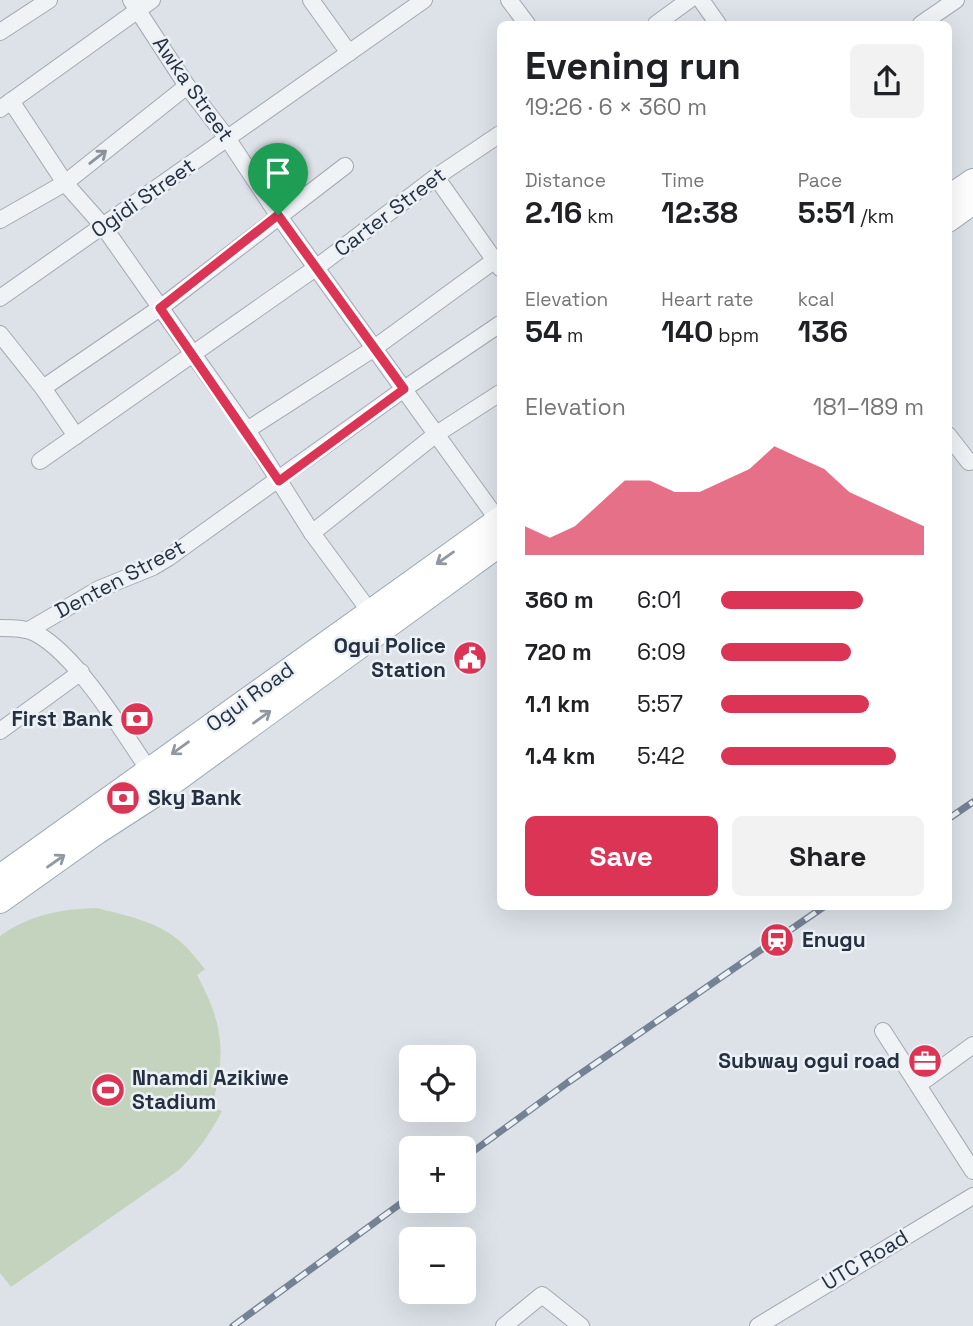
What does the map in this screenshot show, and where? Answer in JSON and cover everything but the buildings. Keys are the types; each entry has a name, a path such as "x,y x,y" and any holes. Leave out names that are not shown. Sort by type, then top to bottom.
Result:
{"main road":[{"path":"952,211 960,192"},
{"name":"Ogui Road","path":"0,877 155,780 497,530"},
{"name":"Ogui Road","path":"0,901 97,832 155,780"}],"street":[{"path":"0,32 49,0"},
{"path":"152,0 134,5 6,105 65,183 103,226 247,430 312,533 376,621"},
{"path":"311,0 349,53"},
{"name":"Ogidi Street","path":"0,298 424,0"},
{"path":"509,0 525,21"},
{"path":"660,21 689,0"},
{"path":"701,0 716,21"},
{"path":"925,21 956,0"},
{"name":"Awka Street","path":"134,5 187,86 228,138 278,215 497,524"},
{"path":"0,220 65,183 187,86"},
{"name":"Carter Street","path":"40,461 317,268 436,177 497,136"},
{"path":"43,388 160,308 345,166"},
{"path":"436,177 497,263"},
{"path":"247,430 497,265"},
{"name":"Denten Street","path":"29,630 99,589 168,558 404,389 497,326"},
{"path":"0,334 43,388 76,436"},
{"path":"312,533 435,435 497,395"},
{"path":"952,440 969,461"},
{"path":"0,628 29,630 47,640 81,673 155,780"},
{"path":"0,731 81,673"},
{"path":"883,1031 973,1171"},
{"path":"918,1084 973,1045"},
{"name":"UTC Road","path":"758,1326 973,1196"},
{"path":"504,1326 542,1295 581,1326"}],"green space":[{"name":"Nnamdi Azikiwe Stadium","path":"96,908 142,920 164,930 186,947 205,969 197,975 213,1009 221,1054 212,1107 222,1111 203,1142 179,1170 11,1287 0,1273 0,936 22,923 46,914"}],"railway":[{"path":"952,816 973,802"},
{"path":"476,1149 567,1083 819,910"},
{"path":"233,1326 399,1205"}],"place":[{"name":"Ogui Police Station","path":"470,658"},
{"name":"First Bank","path":"137,719"},
{"name":"Sky Bank","path":"123,798"},
{"name":"Enugu","path":"777,940"},
{"name":"Subway ogui road","path":"925,1061"},
{"name":"Nnamdi Azikiwe Stadium","path":"108,1090"}],"route":[{"path":"278,215 404,389 279,481 247,430 160,308 278,215"}]}
